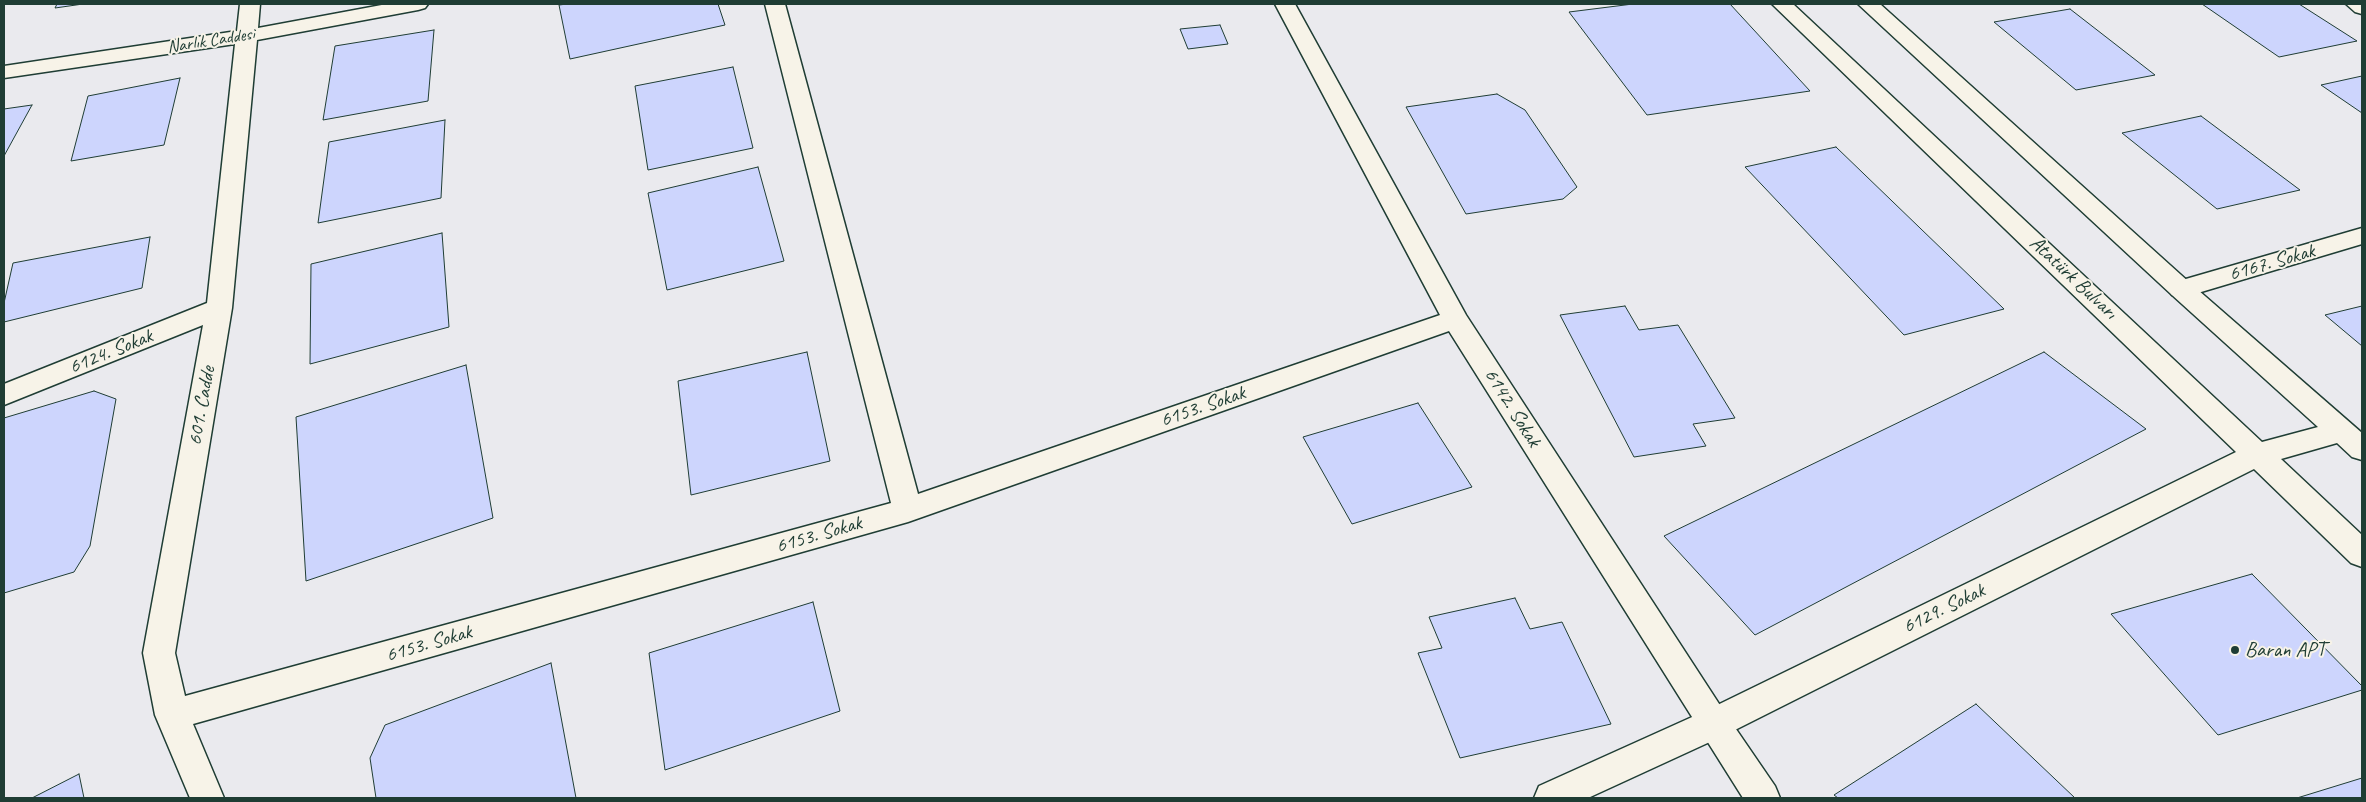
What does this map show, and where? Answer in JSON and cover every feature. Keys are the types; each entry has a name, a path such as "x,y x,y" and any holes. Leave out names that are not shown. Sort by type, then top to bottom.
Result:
{"street":[{"name":"601. Cadde","path":"207,798 172,715 158,652 219,308 250,4"},
{"name":"Narlık Caddesi","path":"4,72 246,36 418,4"},
{"path":"775,4 908,510"},
{"name":"6142. Sokak","path":"1285,4 1456,319 1713,724 1763,798"},
{"name":"Atatürk Bulvarı","path":"1782,4 2259,454 2362,554"},
{"path":"1868,4 2181,289 2352,440"},
{"path":"2356,4 2362,8"},
{"name":"6167. Sokak","path":"2181,289 2362,236"},
{"name":"6124. Sokak","path":"4,395 219,308"},
{"name":"6153. Sokak","path":"172,715 908,510 1456,319"},
{"name":"6129. Sokak","path":"1551,798 1713,724 2259,454 2352,440"}],"building":[{"path":"57,4 83,4 55,8"},
{"path":"718,4 725,25 570,59 559,5"},
{"path":"1633,4 1730,4 1810,91 1647,115 1569,12"},
{"path":"2202,4 2299,4 2357,41 2279,57"},
{"path":"2070,9 2155,75 2076,90 1994,22"},
{"path":"1220,25 1228,44 1188,49 1180,29"},
{"path":"434,30 428,101 323,120 335,46"},
{"path":"733,67 753,148 648,170 635,86"},
{"path":"2362,76 2362,113 2321,85"},
{"path":"180,78 164,145 71,161 88,96"},
{"path":"1497,94 1525,110 1577,187 1563,199 1466,214 1406,107"},
{"path":"32,105 4,156 4,109"},
{"path":"2201,116 2300,190 2217,209 2122,133"},
{"path":"445,120 441,198 318,223 329,142"},
{"path":"1836,147 2004,309 1904,335 1745,167"},
{"path":"758,167 784,261 667,290 648,193"},
{"path":"442,233 449,327 310,364 311,264"},
{"path":"150,237 142,288 4,322 4,303 13,263"},
{"path":"1625,306 1639,330 1678,325 1735,418 1693,424 1706,446 1634,457 1560,315"},
{"path":"2362,306 2362,346 2325,315"},
{"path":"807,352 830,461 691,495 678,381"},
{"path":"2044,352 2146,429 1755,635 1664,536"},
{"path":"466,365 493,518 306,581 296,417"},
{"path":"94,391 116,399 90,546 74,572 4,593 4,418"},
{"path":"1418,403 1472,487 1352,524 1303,437"},
{"name":"Baran APT","path":"2252,574 2362,686 2362,690 2218,735 2111,614"},
{"path":"1515,598 1530,629 1562,622 1611,724 1460,758 1418,653 1442,648 1429,617"},
{"path":"813,602 840,711 665,770 649,653"},
{"path":"551,663 576,798 376,798 370,758 385,725"},
{"path":"1976,704 2075,798 1838,798 1834,795"},
{"path":"79,774 84,798 32,798"},
{"path":"2362,778 2362,798 2297,798"}],"place":[{"name":"Baran APT","path":"2235,650"}]}
